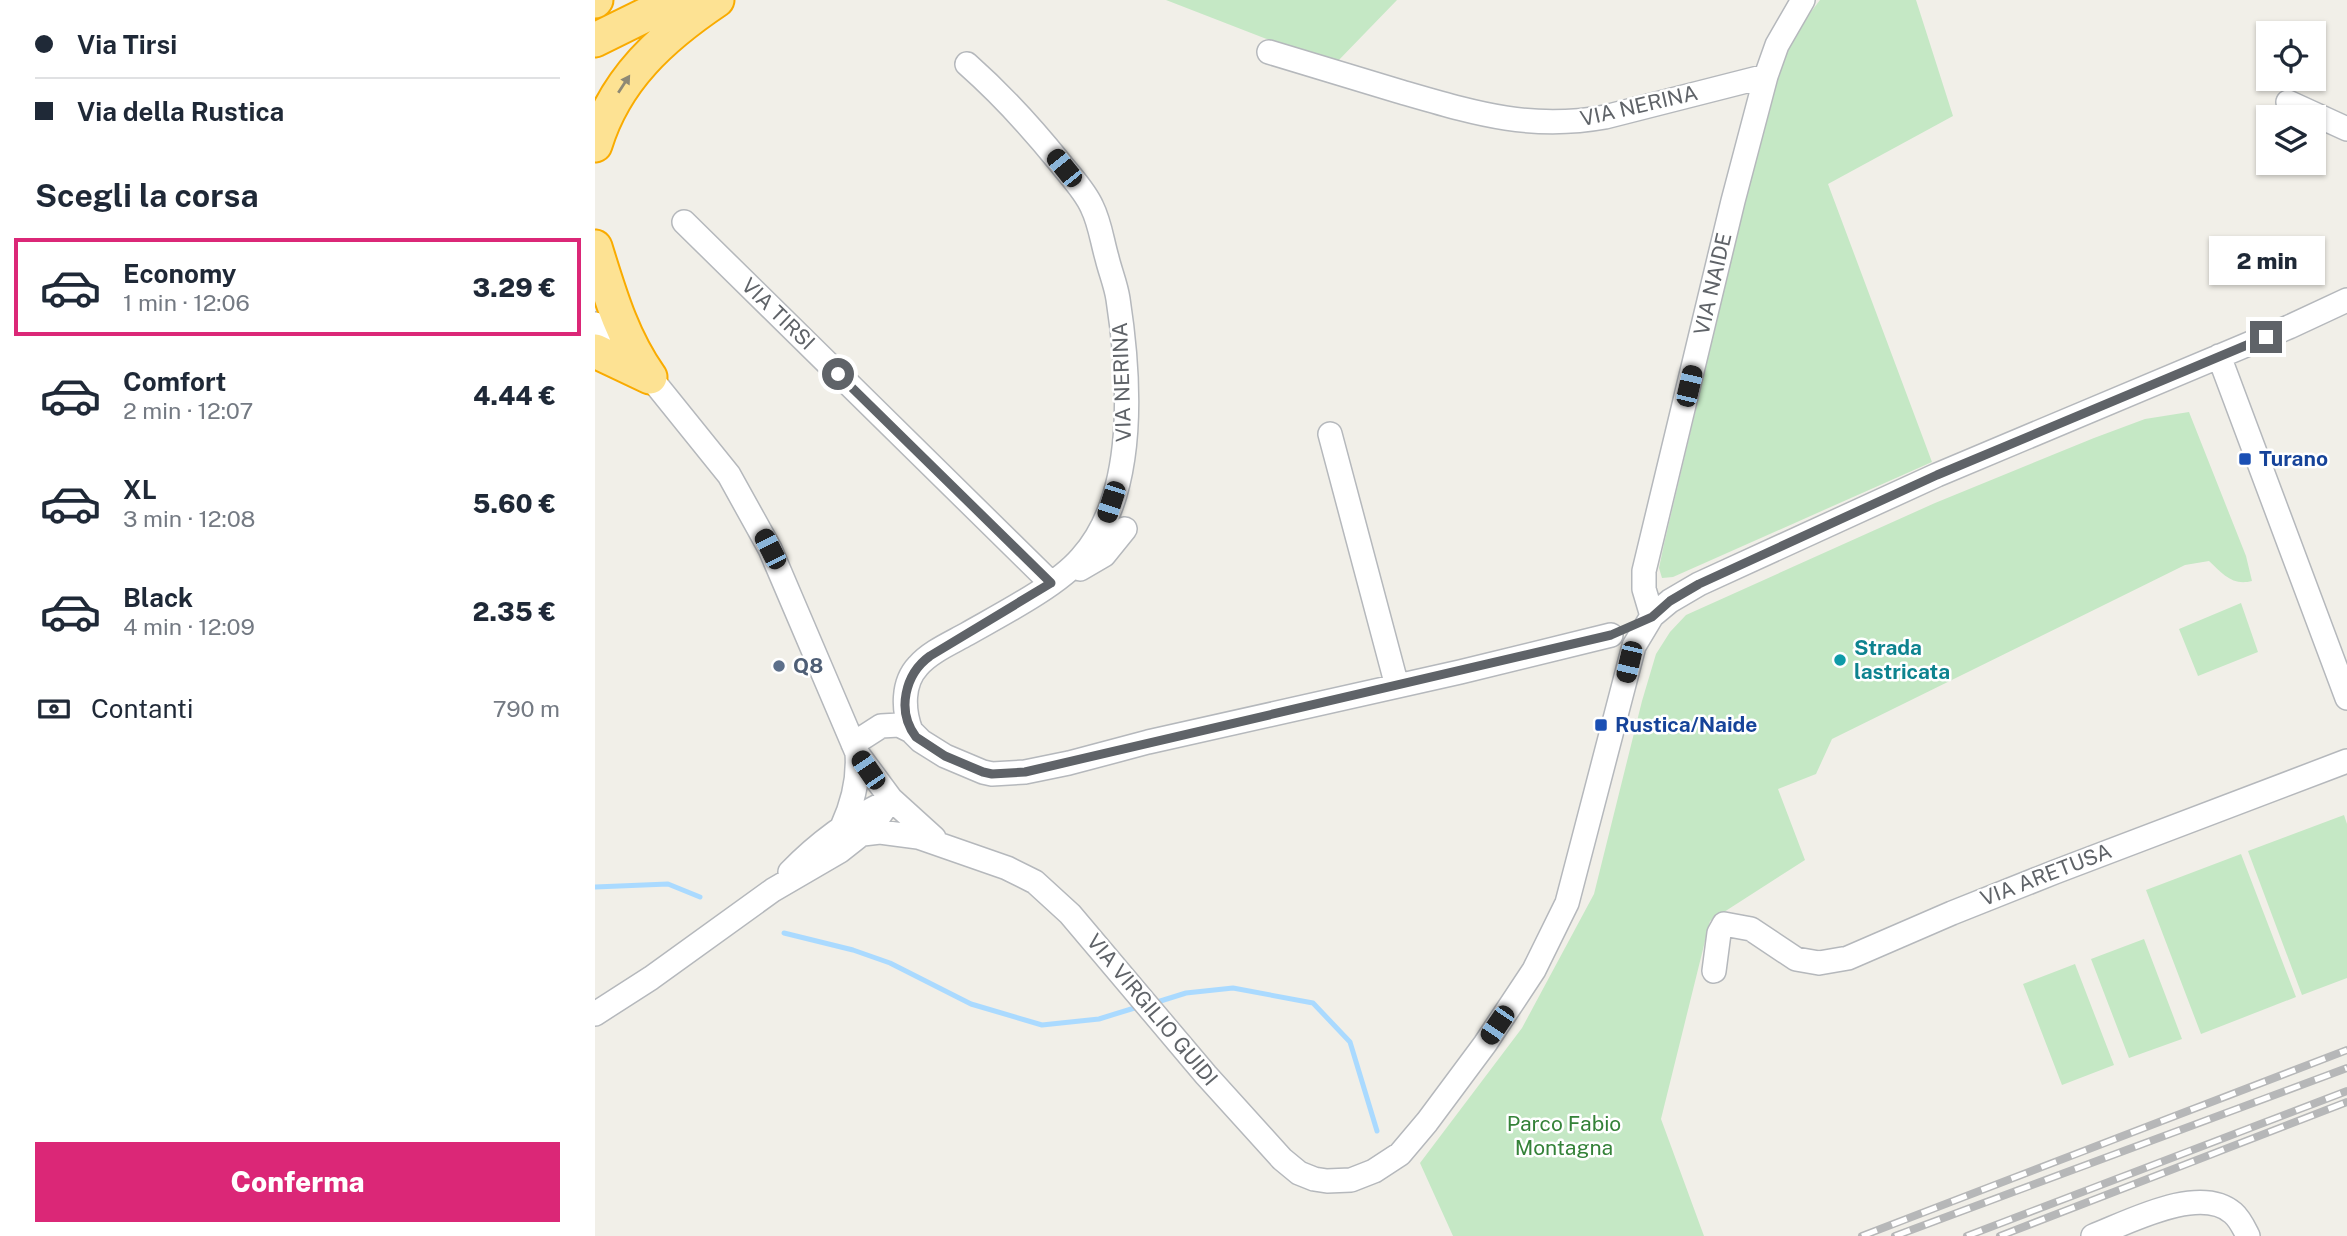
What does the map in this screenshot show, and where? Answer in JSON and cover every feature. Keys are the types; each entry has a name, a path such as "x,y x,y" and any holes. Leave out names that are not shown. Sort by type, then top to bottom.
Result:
{"highway":[{"path":"595,40 676,0"},
{"path":"595,145 600,127 633,71 658,44 717,0"},
{"path":"595,247 618,317 635,356 650,377"},
{"path":"595,351 650,377"}],"street":[{"name":"VIA NAIDE","path":"1652,617 1644,589 1644,571 1733,201 1766,76 1777,45 1803,0"},
{"name":"VIA NERINA","path":"1269,52 1477,114 1530,122 1578,121 1605,117 1766,76"},
{"name":"VIA NERINA","path":"855,748 897,713 908,682 920,664 1058,579 1081,558 1098,537 1116,487 1124,450 1125,360 1117,296 1097,220 1085,194 1002,95 967,64"},
{"path":"2288,102 2347,129"},
{"name":"VIA TIRSI","path":"684,222 1058,579"},
{"path":"1629,662 1637,637 1652,617 1670,601 1710,579 1937,475 2347,300"},
{"path":"595,324 650,377 685,422 718,458 745,499 770,549 855,748 858,768 853,831"},
{"path":"2219,356 2347,698"},
{"path":"1330,434 1397,686"},
{"path":"1058,579 1104,555 1125,529"},
{"path":"881,726 899,725 945,756 983,772 1001,774 1069,763 1148,742 1611,635 1652,617"},
{"path":"1611,635 1629,662"},
{"name":"VIA VIRGILIO GUIDI","path":"853,831 898,833 943,844 1035,882 1070,914 1282,1159 1299,1173 1319,1180 1351,1180 1374,1171 1400,1154 1427,1122 1535,970 1567,903 1629,662"},
{"path":"906,692 906,714 911,731"},
{"name":"VIA VIRGILIO GUIDI","path":"855,748 891,799 913,821 943,844"},
{"name":"VIA ARETUSA","path":"1714,971 1719,933 1724,924 1751,929 1796,958 1819,962 1847,958 1952,912 2347,761"},
{"path":"595,1014 651,978 773,890 832,857 853,831 879,818 891,799"},
{"path":"2093,1236 2186,1202 2211,1203 2231,1212 2248,1236"},
{"path":"2129,1236 2159,1211"}],"green space":[{"path":"1166,0 1397,0 1336,63"},
{"path":"1820,0 1916,0 1953,116 1828,184 1932,462 1673,577 1662,578 1659,568 1664,544 1769,101 1788,42"},
{"name":"Parco Fabio Montagna","path":"2189,412 2246,556 2252,581 2233,580 2209,561 2185,565 1832,739 1816,774 1778,789 1805,860 1710,921 1661,1119 1704,1236 1453,1236 1420,1163 1522,1028 1594,894 1642,701 1656,654 1670,632 1686,615 1935,503 2145,419"},
{"path":"2241,603 2258,652 2198,676 2179,629"},
{"path":"2344,815 2347,824 2347,978 2302,995 2248,851"},
{"path":"2241,854 2296,997 2201,1034 2146,890"},
{"path":"2144,939 2182,1039 2129,1058 2091,959"},
{"path":"2075,964 2114,1065 2062,1085 2023,984"}],"waterway":[{"path":"595,887 668,884 700,897"},
{"path":"784,933 853,950 890,963 971,1004 1042,1025 1099,1019 1141,1006"},
{"path":"1154,1003 1186,993 1233,988 1313,1003 1350,1042 1377,1131"}],"railway":[{"path":"1862,1236 2347,1050"},
{"path":"1895,1236 2347,1068"},
{"path":"1967,1236 2347,1091"},
{"path":"2000,1236 2347,1102"}],"place":[{"name":"Turano","path":"2245,459"},
{"name":"Strada lastricata","path":"1840,660"},
{"name":"Q8","path":"779,666"},
{"name":"Rustica/Naide","path":"1601,725"}],"route":[{"path":"838,374 1051,583 930,656 920,664 908,682 906,714 911,731 916,737 945,756 983,772 1001,774 1069,763 1148,742 1611,635 1652,617 1670,601 1699,584 1937,475 2266,337"}]}
